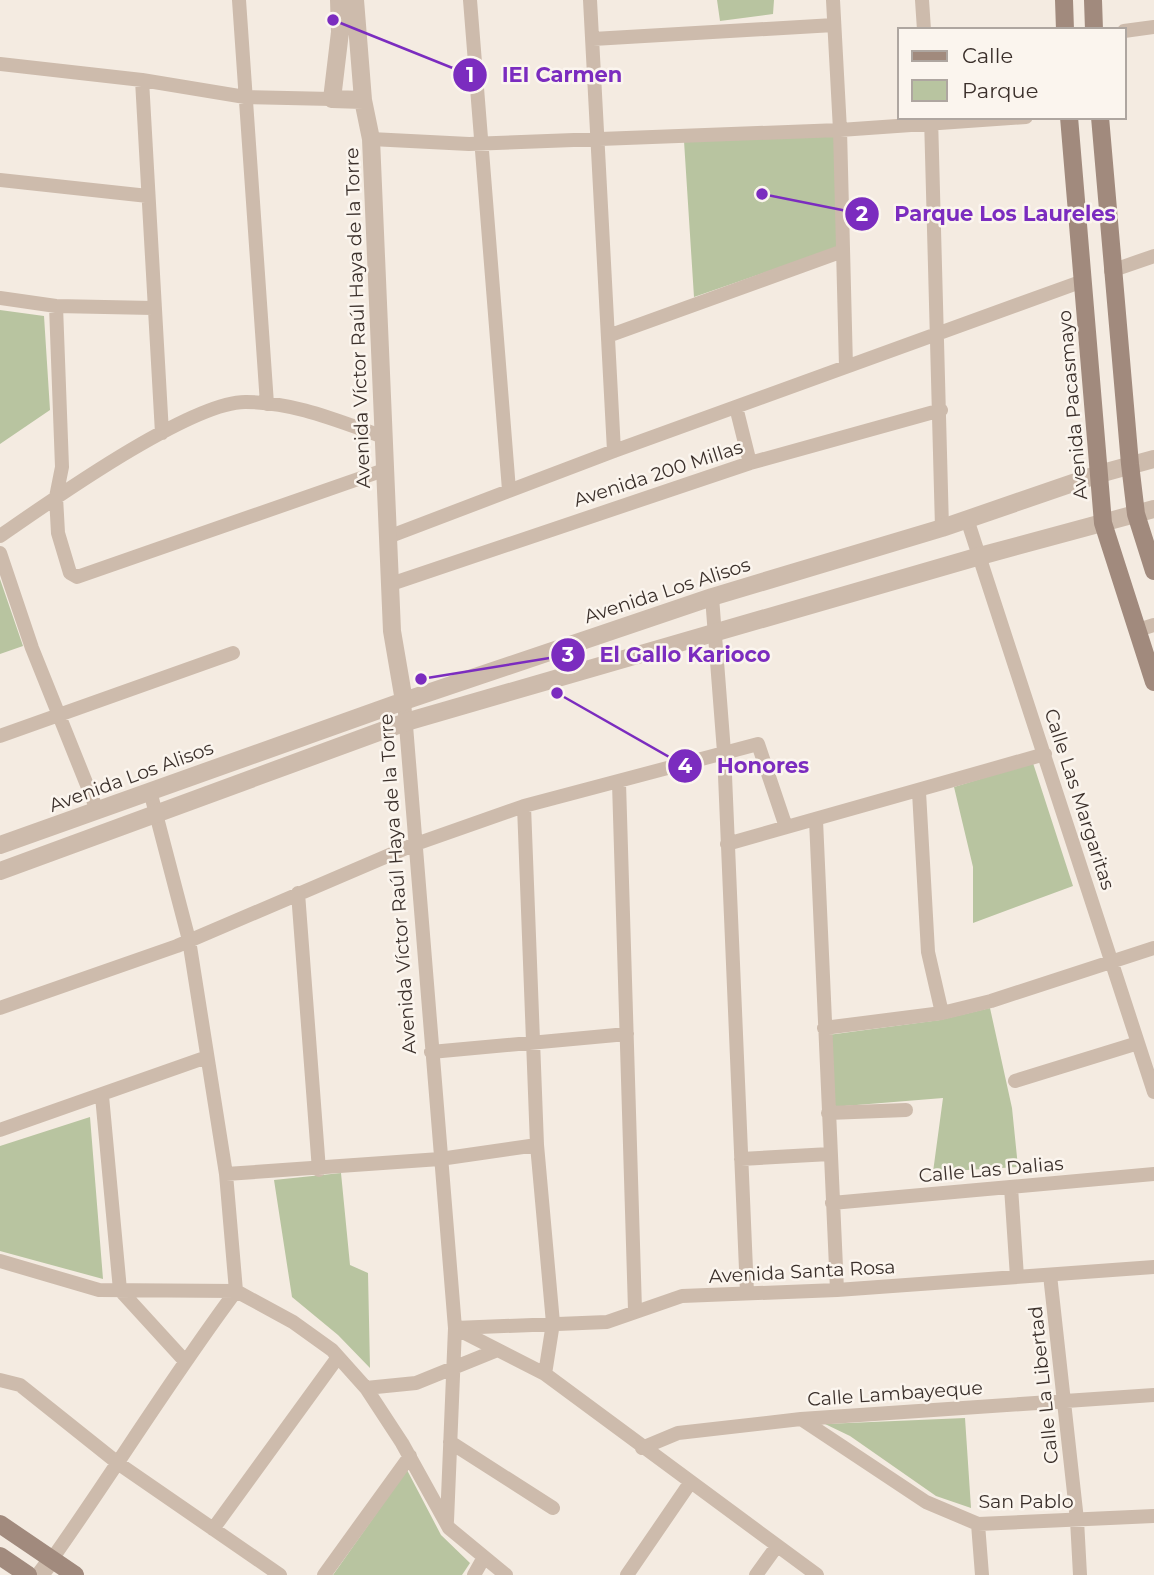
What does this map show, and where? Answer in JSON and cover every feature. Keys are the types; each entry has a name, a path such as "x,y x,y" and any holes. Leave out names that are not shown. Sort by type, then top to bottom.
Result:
{"main road":[{"path":"1064,0 1065,28"},
{"path":"1093,0 1094,28"},
{"name":"Avenida Pacasmayo","path":"1069,119 1104,523 1146,628 1154,682"},
{"path":"1100,119 1111,271 1130,464 1136,514 1154,571"},
{"path":"0,1524 75,1575"},
{"path":"0,1556 28,1575"}],"street":[{"path":"239,0 267,404"},
{"path":"332,99 340,32 338,0"},
{"name":"Avenida Víctor Raúl Haya de la Torre","path":"355,0 363,100 371,139 392,631 404,701 413,845 456,1328 447,1521"},
{"path":"590,0 614,451"},
{"path":"833,0 840,130 846,367"},
{"path":"922,0 924,28"},
{"path":"473,1 481,142 509,490"},
{"path":"593,39 834,25"},
{"path":"1126,31 1154,27"},
{"path":"0,64 142,80 245,97 363,100"},
{"path":"142,80 162,433"},
{"path":"371,139 469,144 840,130 978,119"},
{"path":"931,121 941,410 942,528"},
{"path":"0,180 148,196"},
{"path":"608,336 843,251"},
{"path":"1111,271 1154,256"},
{"path":"388,537 614,451 1083,281"},
{"path":"0,298 56,306 153,308"},
{"path":"56,306 62,467 56,497 58,533 70,573 77,577 384,470"},
{"path":"0,536 56,497 162,433 197,415 243,401 299,407 384,438"},
{"path":"736,407 750,463"},
{"name":"Avenida 200 Millas","path":"391,584 750,463 941,410"},
{"name":"Avenida Los Alisos","path":"0,845 404,701 712,597 942,528 1099,474 1154,459"},
{"path":"0,870 405,722 979,556 1154,509"},
{"name":"Calle Las Margaritas","path":"968,519 1154,1091"},
{"path":"0,553 58,716 97,810"},
{"path":"712,597 724,752 747,1293"},
{"path":"0,736 233,653"},
{"path":"0,1008 189,940 413,845 524,806 758,744 786,827"},
{"path":"727,844 919,792 1045,754"},
{"path":"619,783 635,1310"},
{"path":"40,1575 119,1464 184,1360 236,1291 226,1174 189,940 150,791"},
{"path":"919,792 928,952 942,1013"},
{"path":"524,806 531,1044 553,1323 545,1374"},
{"path":"816,820 836,1290"},
{"path":"298,893 319,1170"},
{"path":"824,1028 942,1013 991,1001 1154,948"},
{"path":"431,1052 626,1034"},
{"path":"1015,1081 1138,1043"},
{"path":"0,1130 103,1097 207,1058"},
{"path":"103,1097 120,1290 184,1360"},
{"path":"828,1113 906,1110"},
{"path":"226,1174 319,1170 440,1159 537,1145"},
{"path":"741,1159 830,1154"},
{"name":"Calle Las Dalias","path":"832,1203 1154,1174"},
{"path":"1011,1187 1017,1277"},
{"path":"0,1261 99,1290 236,1291 293,1322 338,1357 366,1388 459,1538 506,1575"},
{"name":"Avenida Santa Rosa","path":"456,1328 607,1322 635,1310 682,1296 836,1290 1154,1267"},
{"name":"Calle La Libertad","path":"1050,1275 1077,1520 1080,1575"},
{"path":"456,1328 495,1351 545,1374 817,1575"},
{"path":"366,1388 416,1384 495,1351"},
{"path":"213,1529 338,1357"},
{"path":"0,1380 20,1385 119,1464 280,1575"},
{"name":"Calle Lambayeque","path":"642,1448 678,1433 801,1419 1154,1395"},
{"name":"San Pablo","path":"801,1419 926,1502 978,1524 1154,1516"},
{"path":"450,1441 554,1508"},
{"path":"324,1575 410,1456"},
{"path":"626,1575 690,1483"},
{"path":"978,1524 982,1575"},
{"path":"757,1575 776,1546"},
{"path":"474,1575 483,1559"}],"green space":[{"path":"717,0 774,0 773,14 720,21"},
{"path":"835,135 838,247 694,297 684,141"},
{"path":"0,310 44,316 50,410 0,444"},
{"path":"0,579 23,646 0,654"},
{"path":"1033,763 1073,886 973,923 973,867 954,787"},
{"path":"990,1008 1012,1108 1018,1167 933,1172 943,1098 832,1107 828,1035 940,1020"},
{"path":"90,1117 103,1279 0,1251 0,1146"},
{"path":"341,1173 350,1265 368,1273 370,1368 338,1335 292,1297 274,1180"},
{"path":"965,1418 971,1508 936,1496 850,1436 825,1424"},
{"path":"407,1470 441,1535 470,1563 462,1575 333,1575"}],"place":[{"name":"IEI Carmen","path":"333,20"},
{"name":"Parque Los Laureles","path":"762,194"},
{"name":"El Gallo Karioco","path":"421,679"},
{"name":"Honores","path":"557,693"}]}
